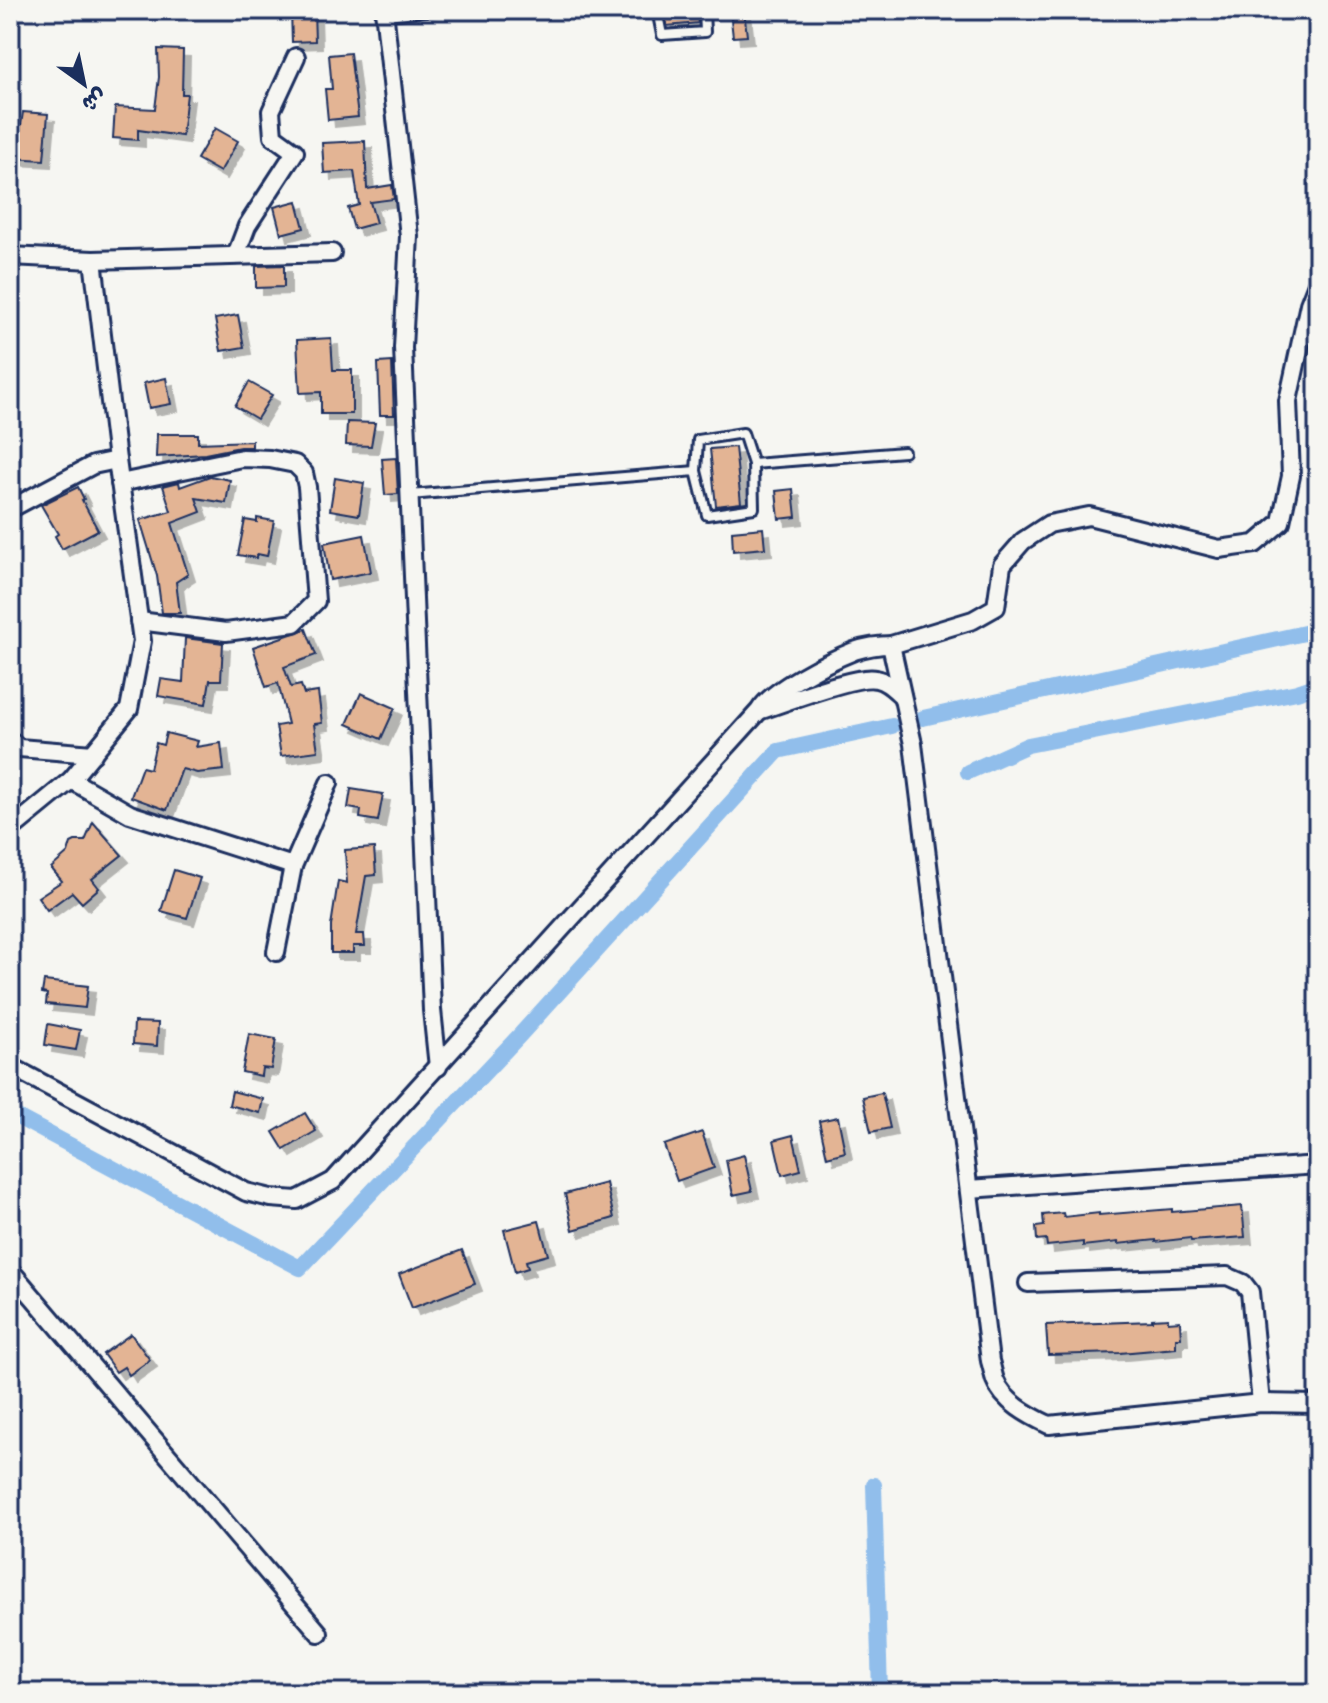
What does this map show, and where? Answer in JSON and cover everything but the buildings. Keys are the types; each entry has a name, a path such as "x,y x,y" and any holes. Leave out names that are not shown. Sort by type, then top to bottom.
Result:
{"street":[{"path":"384,13 409,236 403,348 432,1010 438,1067"},
{"path":"236,255 247,226 295,152 273,136 271,111 296,57"},
{"path":"10,256 93,260 332,253"},
{"path":"10,830 71,780 129,709 142,641 93,260"},
{"path":"10,1066 246,1192 297,1200 333,1181 767,700 854,651 891,645 973,620 996,607 1002,565 1023,541 1049,524 1089,516 1219,549 1255,544 1281,522 1291,476 1288,401 1309,304 1318,281"},
{"path":"120,483 242,458 295,464 304,473 307,487 316,601 294,623 226,632 139,621"},
{"path":"10,509 93,465 117,460"},
{"path":"891,645 913,744 990,1361 996,1383 1010,1400 1049,1425 1261,1403 1318,1404"},
{"path":"759,711 860,678 880,679 902,696"},
{"path":"10,740 19,748 93,754"},
{"path":"71,780 130,814 293,866"},
{"path":"276,952 293,866 329,783"},
{"path":"969,1189 1318,1165"},
{"path":"10,1270 319,1633"},
{"path":"1028,1283 1227,1276 1243,1283 1250,1292 1261,1403"}],"lane":[{"path":"384,13 438,10"},
{"path":"657,10 662,35 705,32 704,10"},
{"path":"743,433 753,464 754,508 707,515 696,471 698,440 743,433"},
{"path":"753,464 904,452"},
{"path":"409,495 696,471"}],"waterway":[{"path":"923,718 1318,630"},
{"path":"968,772 1028,745 1297,692 1318,685"},
{"path":"10,1113 300,1268 519,1036 778,751 892,726"},
{"path":"874,1485 880,1693"}]}
